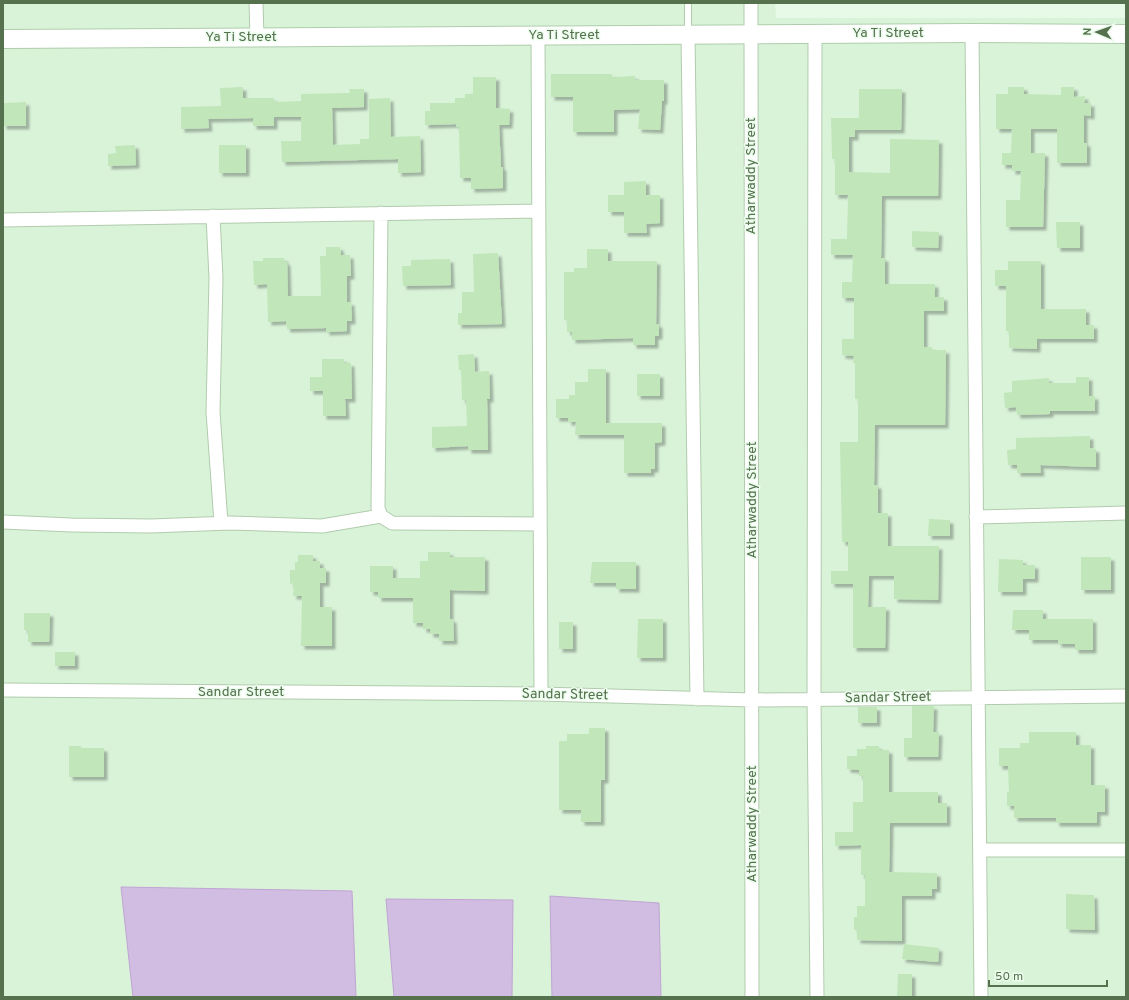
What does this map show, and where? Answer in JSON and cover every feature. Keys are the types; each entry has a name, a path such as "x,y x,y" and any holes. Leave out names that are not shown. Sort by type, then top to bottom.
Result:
{"street":[{"path":"256,3 257,37"},
{"name":"Atharwaddy Street","path":"751,3 752,997"},
{"path":"972,33 981,997"},
{"path":"688,34 697,698"},
{"name":"Ya Ti Street","path":"3,39 688,34 1126,34"},
{"path":"815,34 814,699 817,997"},
{"path":"538,35 541,694"},
{"path":"3,220 539,210"},
{"path":"381,213 378,508 381,516 392,523 540,524"},
{"path":"213,216 216,278 213,412 221,523"},
{"path":"976,517 1126,513"},
{"path":"3,522 143,526 221,523 322,526 381,516"},
{"name":"Sandar Street","path":"3,690 541,694 752,700 1126,696"},
{"path":"980,850 1126,850"}],"lane":[{"path":"688,3 688,34"}],"shaded area":[{"path":"3,3 775,3 776,18 1126,18 1126,997 3,997"},
{"path":"121,887 352,891 356,997 133,997"},
{"path":"550,896 659,903 661,997 552,997"},
{"path":"386,899 513,900 512,997 394,997"}],"building":[{"path":"551,74 612,74 612,77 635,76 635,80 664,80 664,101 662,101 660,130 638,129 640,109 614,110 614,132 573,132 573,97 551,97"},
{"path":"473,77 496,77 496,108 510,109 509,125 499,125 501,167 503,167 503,188 471,189 471,178 460,178 459,127 456,127 456,124 425,125 425,111 430,111 430,103 455,103 455,98 465,98 465,94 473,94"},
{"path":"243,87 243,98 274,98 274,102 301,101 301,94 350,93 349,89 364,89 364,107 332,108 333,145 360,144 360,139 369,139 369,99 390,98 391,137 420,136 421,172 398,173 398,159 282,162 281,141 301,141 301,117 274,117 274,126 253,126 253,118 208,119 209,128 181,129 181,107 221,106 220,88"},
{"path":"1008,87 1024,87 1024,94 1061,95 1061,87 1074,87 1074,97 1085,96 1084,103 1091,103 1091,116 1084,115 1084,143 1087,143 1087,163 1057,163 1057,129 1031,129 1031,153 1045,153 1043,227 1006,227 1006,200 1020,200 1021,171 1012,171 1012,165 1002,165 1002,153 1011,153 1012,129 996,129 996,94 1008,94"},
{"path":"859,89 902,89 901,130 855,130 855,137 849,137 849,172 890,173 890,139 939,140 938,196 882,196 881,258 885,258 885,284 935,284 935,297 944,297 944,311 924,311 924,347 932,347 932,350 946,350 945,425 875,425 874,485 878,485 878,513 888,513 888,546 939,546 938,600 894,599 894,576 869,576 868,607 886,607 885,648 853,648 853,584 831,584 831,571 848,571 848,542 842,542 840,442 858,442 858,399 855,399 854,356 842,355 842,339 854,339 854,298 842,298 842,282 852,282 853,255 831,255 831,239 847,239 848,195 835,195 835,159 832,159 831,118 859,118"},
{"path":"26,102 26,126 3,126 3,103"},
{"path":"135,145 136,165 108,166 108,154 116,153 115,146"},
{"path":"219,145 246,145 246,173 219,173"},
{"path":"646,181 646,195 660,195 660,223 646,224 647,233 624,233 624,212 608,212 608,195 624,195 624,182"},
{"path":"1056,222 1080,222 1080,248 1057,248"},
{"path":"912,231 939,232 938,248 912,247"},
{"path":"326,247 340,247 341,255 350,255 351,276 347,276 347,302 351,302 352,321 347,321 347,331 326,332 326,328 287,329 286,321 268,322 267,284 254,285 253,261 263,261 263,258 284,258 285,262 287,262 288,296 321,296 320,256 326,256"},
{"path":"587,249 608,249 608,261 657,261 656,324 659,324 659,336 655,336 655,345 633,345 633,338 572,340 572,332 567,332 567,320 564,320 564,272 574,272 574,268 587,268"},
{"path":"498,253 502,324 458,325 458,313 462,313 462,292 474,292 473,254"},
{"path":"450,259 451,285 403,286 402,266 411,266 411,260"},
{"path":"1008,261 1041,261 1041,309 1086,309 1086,325 1094,325 1094,339 1037,339 1037,349 1009,348 1009,331 1006,331 1006,286 995,286 995,270 1008,270"},
{"path":"474,354 475,372 489,371 490,399 487,399 488,450 468,450 468,446 432,448 432,427 467,426 466,400 462,400 461,370 459,370 458,355"},
{"path":"322,359 344,359 344,363 351,363 352,399 345,399 346,416 323,416 323,391 310,391 310,377 322,377"},
{"path":"588,369 606,369 606,423 662,423 662,442 655,443 655,469 651,469 651,473 624,473 624,435 575,435 576,422 568,422 568,418 556,418 556,399 569,399 569,395 575,395 575,382 588,382"},
{"path":"637,374 660,374 660,396 637,396"},
{"path":"1076,377 1089,377 1089,396 1095,396 1095,411 1050,411 1050,414 1017,415 1016,407 1005,408 1004,393 1012,392 1012,381 1049,378 1049,383 1076,383"},
{"path":"1090,436 1090,448 1096,449 1096,467 1040,465 1041,473 1017,473 1017,465 1008,465 1007,450 1016,449 1016,438"},
{"path":"929,519 950,520 950,536 928,536"},
{"path":"428,552 450,552 450,557 485,557 485,591 450,590 450,619 453,619 454,641 439,641 439,634 430,634 430,629 423,629 423,623 413,623 413,598 378,598 378,592 370,592 370,566 393,566 393,578 420,578 420,561 428,561"},
{"path":"298,555 313,555 313,561 320,561 320,568 326,568 326,583 320,583 320,607 332,607 332,646 301,646 302,596 293,596 294,583 290,584 290,570 295,570 295,562 298,562"},
{"path":"1081,557 1111,557 1111,590 1081,590"},
{"path":"999,559 1023,560 1023,565 1035,565 1035,579 1023,579 1023,592 998,592"},
{"path":"592,562 636,562 636,589 616,589 616,583 590,583"},
{"path":"1013,610 1043,610 1043,619 1093,619 1093,650 1075,650 1075,644 1058,644 1058,640 1029,640 1029,630 1012,630"},
{"path":"24,613 50,613 49,642 28,642 28,630 24,630"},
{"path":"638,619 663,619 663,658 637,658"},
{"path":"559,622 573,622 573,649 559,649"},
{"path":"55,652 75,652 75,666 55,666"},
{"path":"912,706 934,706 933,732 939,732 938,757 904,757 904,738 912,738"},
{"path":"858,707 877,707 877,723 858,723"},
{"path":"589,728 605,728 605,780 601,780 601,822 581,822 581,810 559,810 559,741 567,741 567,734 589,734"},
{"path":"1029,732 1076,732 1076,745 1091,745 1091,785 1105,785 1105,812 1097,812 1097,823 1056,823 1056,818 1014,818 1014,806 1007,806 1007,792 1009,792 1008,766 999,766 999,748 1020,748 1020,743 1029,743"},
{"path":"69,746 81,746 81,748 104,748 104,777 69,777"},
{"path":"866,746 879,746 879,750 889,750 889,792 938,792 938,803 947,803 947,823 890,823 889,872 937,873 937,889 932,889 932,896 902,896 902,941 857,940 857,930 854,930 854,917 857,917 857,906 865,906 865,875 861,875 861,845 835,846 835,832 853,832 853,802 863,802 863,776 859,776 859,770 847,769 847,756 857,756 857,749 866,749"},
{"path":"1066,894 1094,895 1095,930 1066,929"},
{"path":"904,944 939,948 938,962 902,959"},
{"path":"898,974 912,974 912,997 897,997"}]}
